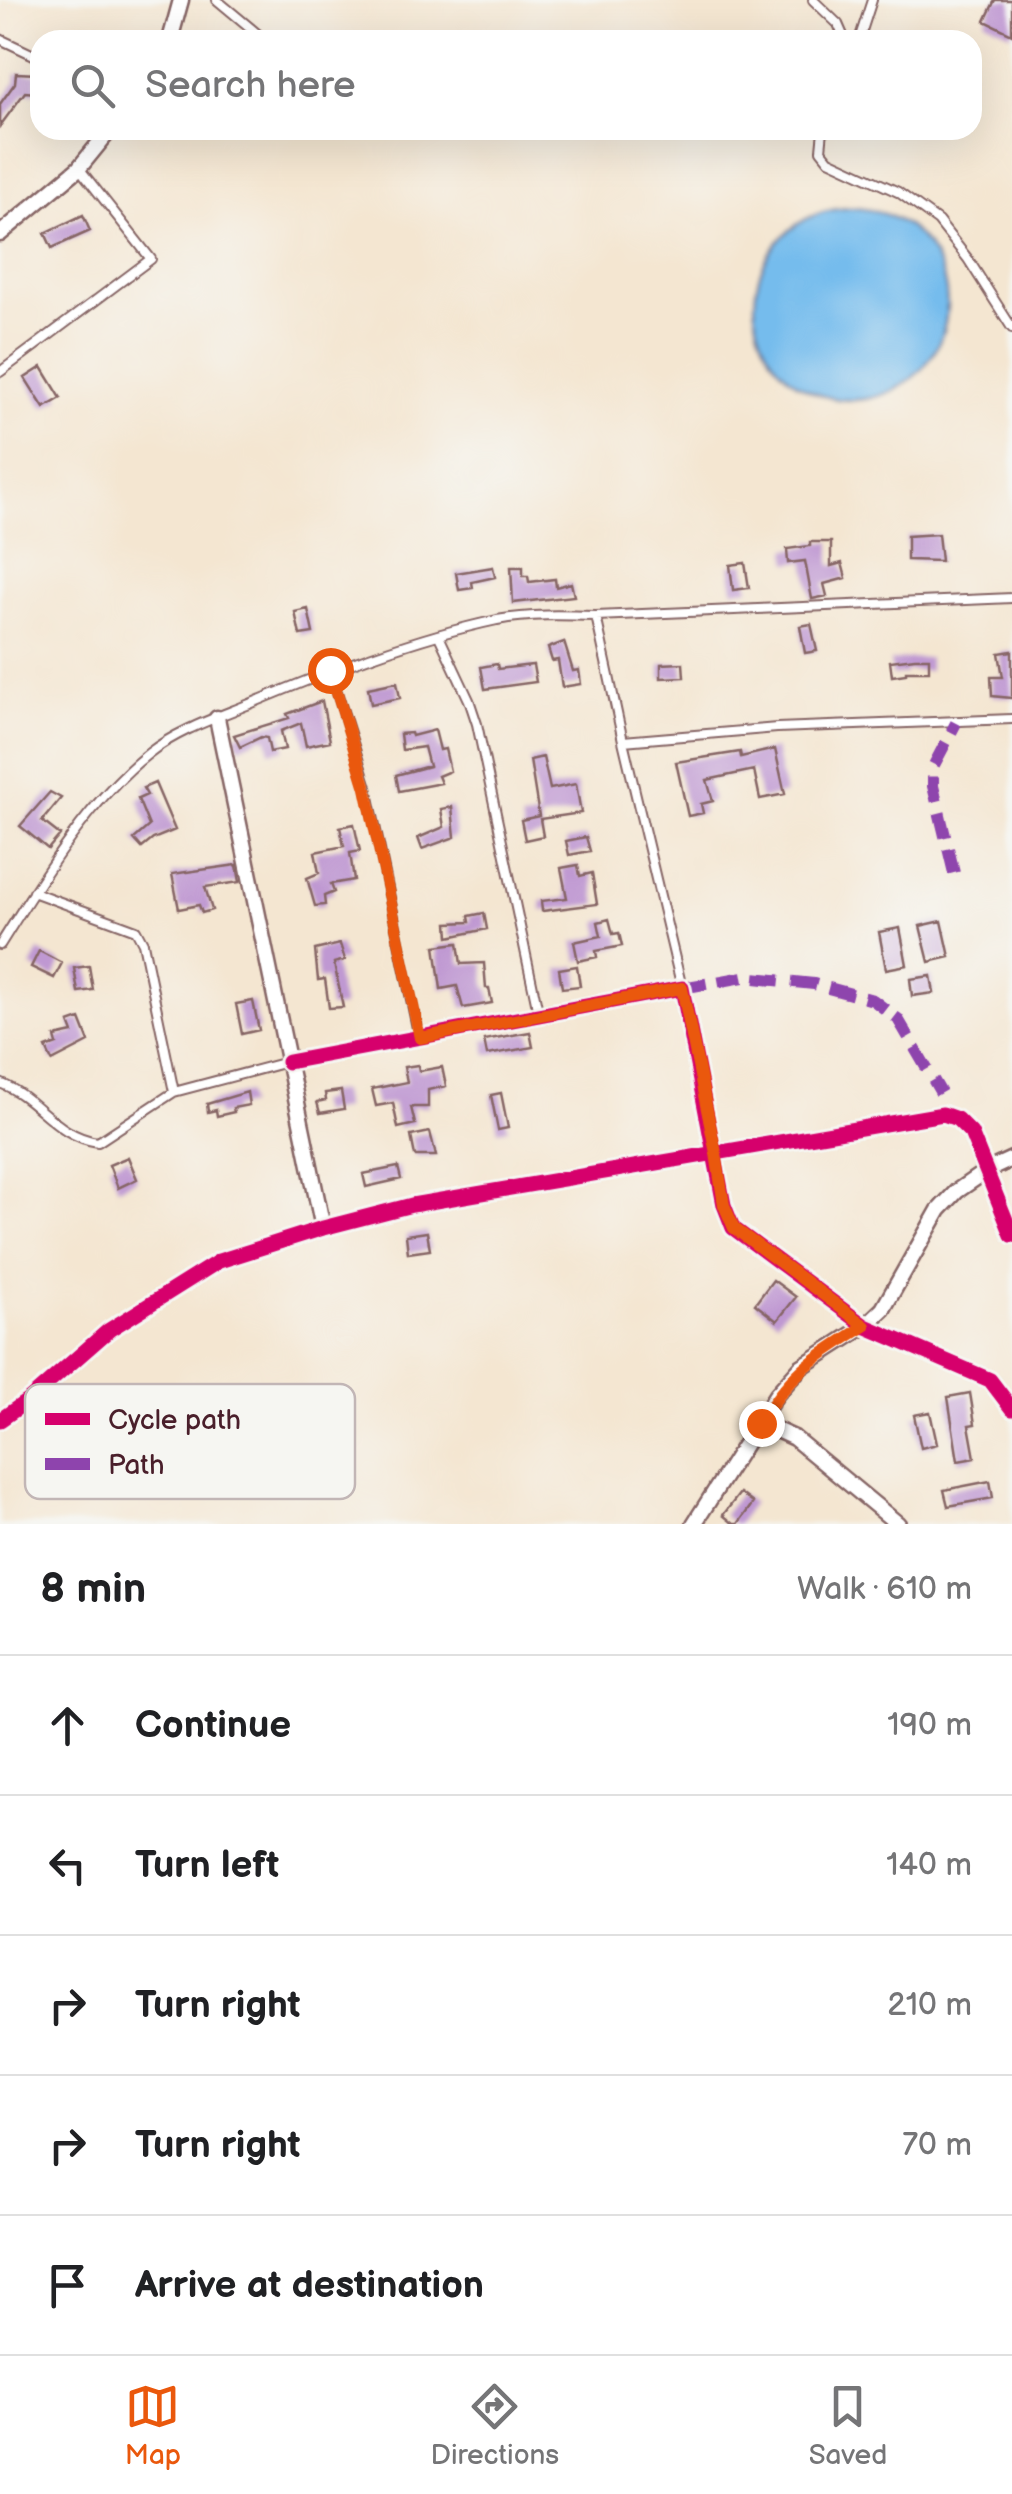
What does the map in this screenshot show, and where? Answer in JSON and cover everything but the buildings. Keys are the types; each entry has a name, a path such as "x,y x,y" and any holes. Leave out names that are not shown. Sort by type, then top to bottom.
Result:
{"street":[{"path":"173,30 181,0"},
{"path":"2,229 79,168 102,140"},
{"path":"217,718 323,1228"},
{"path":"288,1062 682,988 724,1205 734,1228 865,1326 990,1380 1012,1408"},
{"path":"47,1384 109,1330 219,1261 323,1228 412,1205 943,1114 957,1119 971,1132 1012,1234"},
{"path":"695,1524 776,1396 801,1367 865,1326 882,1309 939,1210 956,1191 986,1170 1012,1159"},
{"path":"0,1420 25,1402"},
{"path":"761,1423 794,1438 898,1524"}],"lane":[{"path":"217,0 253,30"},
{"path":"813,0 840,30"},
{"path":"862,30 872,0"},
{"path":"0,39 30,53"},
{"path":"822,140 821,150 830,160 898,192 938,221 968,259 1012,328"},
{"path":"0,372 151,259 79,168"},
{"path":"0,945 48,868 122,778 151,751 330,670 500,620 1012,598"},
{"path":"596,616 682,988"},
{"path":"439,636 476,724 539,1016"},
{"path":"330,670 366,788 420,1038"},
{"path":"622,741 777,728 1012,719"},
{"path":"33,892 136,930 174,1092"},
{"path":"0,1083 14,1088 76,1139 98,1142 174,1092 288,1062"}],"water":[{"path":"851,208 888,216 919,236 939,267 947,304 939,341 919,372 888,392 851,400 814,392 783,372 763,341 755,304 763,267 783,236 814,216"}],"marked path":[{"path":"954,873 933,786 933,767 956,723"},
{"path":"682,988 744,977 814,984 873,1000 898,1019 941,1093"}],"cycle path":[{"path":"288,1062 682,988 724,1205 733,1228 865,1326 990,1380 1012,1409"},
{"path":"47,1384 109,1330 219,1261 323,1228 412,1205 943,1114 957,1119 971,1133 1012,1235"},
{"path":"0,1420 25,1402"}],"route":[{"path":"330,670 366,788 420,1038 682,988 724,1205 734,1228 865,1326 801,1367 776,1396 761,1423"}]}
